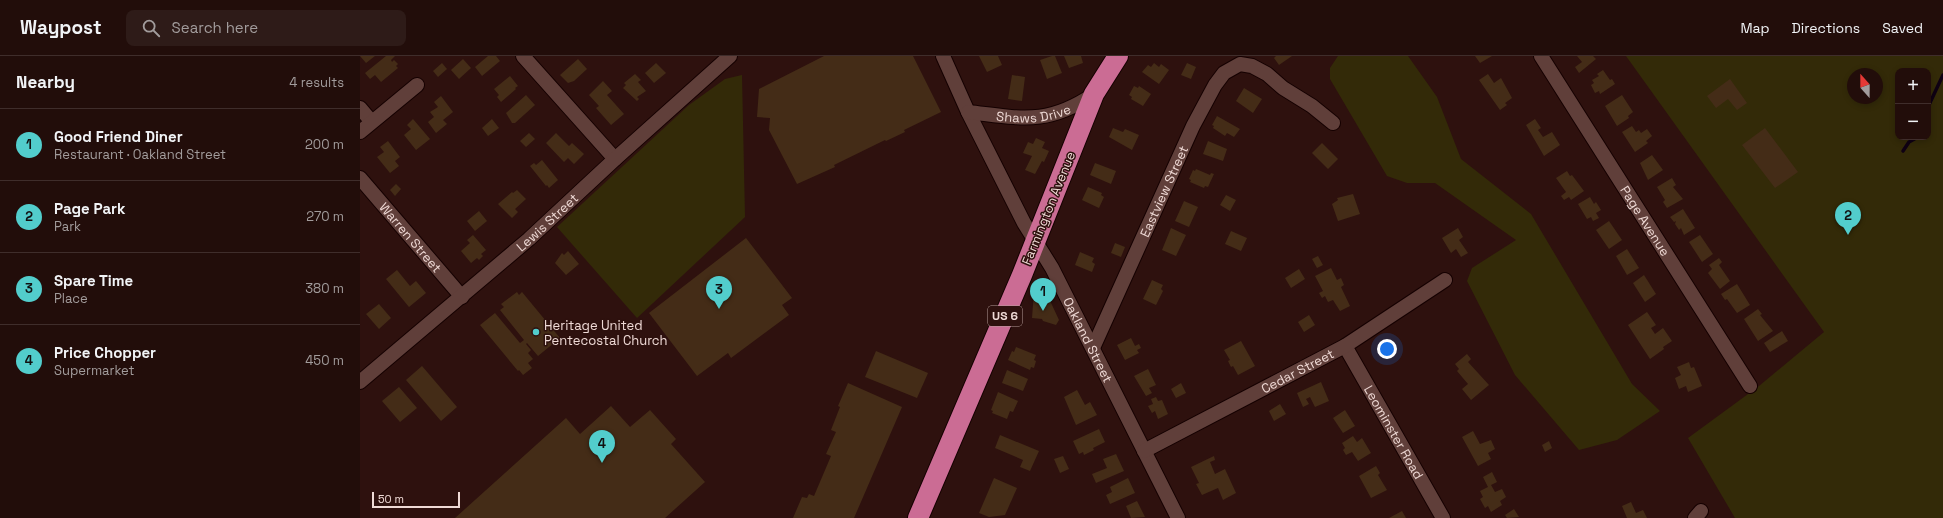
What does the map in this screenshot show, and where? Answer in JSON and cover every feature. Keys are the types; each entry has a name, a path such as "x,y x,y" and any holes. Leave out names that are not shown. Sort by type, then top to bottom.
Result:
{"highway":[{"name":"Farmington Avenue","path":"918,518 1022,275 1094,94 1118,56"}],"street":[{"path":"523,56 615,159"},
{"name":"Lewis Street","path":"360,382 529,239 615,159 730,56"},
{"name":"Oakland Street","path":"943,56 968,112 1035,241 1052,268 1178,518"},
{"name":"Page Avenue","path":"1541,56 1750,386"},
{"name":"Eastview Street","path":"1093,348 1193,126 1214,85 1224,72 1234,66 1246,64 1259,69 1267,74 1278,85 1312,106 1333,123"},
{"path":"360,132 371,121 417,85"},
{"name":"Shaws Drive","path":"968,112 1021,118 1047,117 1077,106 1094,94"},
{"path":"360,108 371,121"},
{"name":"Warren Street","path":"360,178 462,297"},
{"name":"Cedar Street","path":"1144,452 1345,346 1445,280"},
{"name":"Leominster Road","path":"1345,346 1443,518"}],"shaded area":[{"path":"1338,56 1408,56 1437,97 1461,159 1531,214 1632,384 1660,411 1617,440 1579,450 1515,375 1467,281 1472,268 1516,240 1435,183 1407,183 1387,176 1330,79 1330,68"},
{"path":"1626,56 1943,56 1943,518 1735,518 1688,438 1759,386 1824,332"},
{"path":"742,75 745,217 637,318 557,227 689,105 725,79"}],"building":[{"path":"360,56 375,56 366,63"},
{"path":"386,56 395,56 391,60 392,62 394,60 398,64 396,66 398,68 381,82 375,75 370,79 365,73"},
{"path":"488,56 496,56 500,61 482,76 475,67"},
{"path":"824,56 913,56 941,112 904,130 905,132 834,165 835,167 797,184 769,130 770,118 757,117 759,89"},
{"path":"979,56 998,56 1002,65 987,72"},
{"path":"1055,56 1062,73 1047,79 1040,60"},
{"path":"1064,56 1081,56 1083,63 1069,68"},
{"path":"1276,56 1292,56 1279,65 1274,58"},
{"path":"1475,56 1492,56 1480,63"},
{"path":"1577,56 1593,56 1596,59 1579,73 1575,67 1582,62"},
{"path":"463,59 471,68 459,79 451,70"},
{"path":"578,59 587,69 574,81 568,83 560,75"},
{"path":"442,63 447,69 438,77 433,71"},
{"path":"656,63 666,73 654,83 645,73"},
{"path":"1154,63 1159,67 1161,64 1169,70 1159,84 1142,72 1148,65 1151,67"},
{"path":"1187,63 1196,67 1191,79 1181,75"},
{"path":"1603,70 1615,84 1600,94 1599,91 1595,93 1591,85 1594,83 1592,80 1599,76 1597,74"},
{"path":"635,74 641,80 638,82 646,91 637,97 639,99 637,101 623,88 626,85 624,83"},
{"path":"1488,74 1494,83 1501,78 1512,98 1505,103 1507,105 1500,110 1479,80"},
{"path":"1012,75 1025,77 1022,101 1008,99"},
{"path":"510,76 518,86 501,102 497,97 499,95 494,89"},
{"path":"1730,79 1747,103 1737,110 1728,99 1716,108 1707,96"},
{"path":"603,81 612,91 607,95 624,114 611,125 596,108 599,106 589,95"},
{"path":"1134,86 1138,88 1139,86 1151,94 1143,106 1131,99 1132,97 1129,95"},
{"path":"1244,88 1262,99 1253,113 1236,101"},
{"path":"526,95 535,105 515,123 512,123 506,113"},
{"path":"1622,95 1633,112 1628,116 1629,118 1617,126 1605,106"},
{"path":"441,96 453,112 443,120 447,124 436,133 428,122 434,117 430,112 438,107 434,102"},
{"path":"1217,116 1240,129 1234,137 1227,133 1225,136 1213,128 1214,126 1212,125"},
{"path":"413,119 430,139 416,150 404,135 411,129 407,125"},
{"path":"492,119 499,128 488,136 482,128"},
{"path":"1535,119 1541,128 1538,130 1543,137 1552,132 1560,145 1544,156 1526,125"},
{"path":"1632,126 1636,132 1639,130 1641,133 1647,129 1652,136 1646,141 1648,143 1635,152 1622,132"},
{"path":"1113,128 1123,132 1125,129 1139,135 1132,150 1109,137"},
{"path":"1765,128 1798,172 1775,188 1742,145"},
{"path":"529,133 535,139 526,147 520,141"},
{"path":"556,133 569,146 572,143 584,154 574,164 568,158 564,162 546,143"},
{"path":"1036,138 1045,142 1042,148 1049,151 1044,162 1042,161 1035,174 1025,170 1032,156 1023,153 1028,142 1033,144"},
{"path":"388,141 400,157 395,161 399,166 390,173 377,157 384,152 380,147"},
{"path":"1208,141 1227,149 1223,161 1203,154"},
{"path":"1322,143 1338,159 1328,169 1312,153"},
{"path":"1652,155 1663,170 1648,180 1640,163"},
{"path":"542,160 558,180 549,188 530,166 534,163 536,165"},
{"path":"1095,163 1116,171 1111,184 1090,175"},
{"path":"1196,169 1210,175 1211,173 1214,174 1208,187 1205,186 1204,188 1190,182 1191,180 1189,179 1193,170 1195,171"},
{"path":"1567,171 1570,176 1572,175 1584,191 1571,200 1569,197 1564,200 1561,196 1566,192 1556,178"},
{"path":"1672,178 1676,185 1673,187 1683,199 1667,208 1663,202 1665,200 1657,187"},
{"path":"396,184 401,189 395,196 390,190"},
{"path":"1088,187 1102,193 1101,195 1104,197 1099,208 1082,200"},
{"path":"517,190 526,199 515,209 518,212 512,218 498,204 512,192 513,193"},
{"path":"1353,194 1360,214 1338,221 1332,204 1338,200 1337,198"},
{"path":"1226,195 1236,200 1230,211 1220,205"},
{"path":"1590,197 1594,204 1596,202 1601,210 1596,213 1599,218 1593,221 1591,217 1587,219 1578,204"},
{"path":"1184,201 1198,207 1189,227 1175,221"},
{"path":"1683,209 1695,228 1684,235 1681,228 1679,230 1675,224 1676,221 1674,222 1670,217"},
{"path":"479,211 487,221 475,231 467,221"},
{"path":"1609,221 1622,240 1609,249 1596,230"},
{"path":"1171,228 1186,235 1176,256 1162,250"},
{"path":"1458,228 1463,237 1459,240 1468,253 1461,257 1456,249 1451,253 1442,238"},
{"path":"1231,231 1247,238 1241,251 1225,244"},
{"path":"473,235 486,250 481,254 483,256 479,260 477,258 471,263 461,251 470,243 467,240"},
{"path":"1700,235 1713,254 1702,262 1689,242"},
{"path":"746,238 792,298 782,305 789,315 731,358 728,353 697,376 649,313"},
{"path":"1115,243 1125,247 1121,257 1111,253"},
{"path":"1627,249 1639,268 1627,275 1616,256"},
{"path":"568,251 579,264 566,275 555,263 562,253 564,255"},
{"path":"1080,252 1094,258 1092,262 1095,264 1092,272 1075,265"},
{"path":"1318,256 1323,265 1317,268 1312,259"},
{"path":"1719,258 1722,262 1719,265 1730,281 1720,289 1708,273 1712,269 1709,265"},
{"path":"1331,268 1337,280 1341,278 1344,285 1341,287 1350,306 1340,311 1333,300 1328,302 1325,296 1322,298 1319,293 1323,291 1315,276"},
{"path":"1299,269 1305,279 1291,288 1285,278"},
{"path":"397,270 410,286 416,281 426,293 409,307 386,279"},
{"path":"1644,275 1656,294 1645,302 1633,283"},
{"path":"1152,280 1163,285 1161,289 1163,291 1156,305 1143,299"},
{"path":"1737,284 1750,305 1737,313 1727,299 1725,300 1721,294"},
{"path":"1034,291 1046,292 1059,320 1056,325 1043,321 1042,319 1032,318"},
{"name":"Heritage United Pentecostal Church","path":"517,292 519,295 522,292 560,338 538,356 527,343 526,344 531,350 528,353 533,359 528,363 532,368 523,375 480,325 495,313 520,343 524,340 500,310 504,307 501,304"},
{"path":"379,304 391,318 379,329 366,314"},
{"path":"1758,309 1762,314 1760,315 1773,331 1758,341 1744,319"},
{"path":"1647,312 1656,325 1651,328 1655,334 1663,328 1672,341 1650,359 1628,325"},
{"path":"1309,315 1315,325 1304,332 1298,322"},
{"path":"1782,331 1788,341 1770,352 1764,343"},
{"path":"1131,338 1135,346 1139,344 1141,348 1137,350 1139,353 1125,360 1117,345"},
{"path":"1241,341 1255,366 1238,375 1233,366 1231,367 1228,361 1230,360 1224,350"},
{"path":"1016,347 1036,355 1034,360 1036,361 1034,368 1031,367 1030,370 1008,360 1012,351 1014,352"},
{"path":"876,351 928,373 917,398 865,377"},
{"path":"1467,354 1471,359 1468,362 1489,385 1471,400 1462,389 1468,384 1457,371 1459,369 1455,364"},
{"path":"1689,362 1691,368 1694,367 1702,386 1688,392 1686,386 1679,389 1675,378 1681,375 1677,367"},
{"path":"422,366 457,407 441,421 406,380"},
{"path":"1148,369 1156,385 1149,388 1152,393 1146,396 1134,376"},
{"path":"1007,370 1028,379 1023,391 1002,383"},
{"path":"1321,382 1329,401 1315,407 1310,397 1306,399 1309,404 1303,407 1297,393"},
{"path":"848,383 902,407 854,518 793,518 802,497 807,498 809,494 814,496 831,456 826,454 836,432 831,430 840,407 838,406"},
{"path":"1181,383 1186,393 1176,398 1171,389"},
{"path":"399,387 417,408 400,422 382,401"},
{"path":"1077,390 1085,405 1090,402 1097,415 1076,425 1064,397"},
{"path":"998,392 1018,401 1013,412 1010,411 1007,419 992,413 993,411 991,410"},
{"path":"1156,397 1158,401 1162,400 1168,414 1158,419 1155,411 1152,413 1148,406 1153,404 1151,399"},
{"path":"1280,404 1286,414 1274,421 1269,411"},
{"path":"611,406 630,427 650,410 676,439 671,444 705,482 665,518 455,518 566,418 580,434"},
{"path":"1345,410 1355,426 1343,433 1333,418"},
{"path":"1099,429 1105,442 1093,448 1094,450 1084,455 1083,452 1079,454 1073,441"},
{"path":"1473,431 1480,444 1491,440 1495,449 1488,453 1491,459 1478,466 1462,437"},
{"path":"1000,435 1039,451 1030,471 1020,467 1023,460 995,448"},
{"path":"1353,436 1357,442 1362,438 1371,453 1358,461 1352,452 1346,455 1343,450 1345,448 1342,443"},
{"path":"1549,441 1552,448 1545,452 1542,445"},
{"path":"1116,454 1124,471 1096,483 1092,474 1107,468 1103,459"},
{"path":"1063,456 1069,469 1060,473 1054,459"},
{"path":"1214,456 1215,460 1210,462 1215,474 1225,469 1236,493 1223,500 1218,488 1202,495 1196,484 1199,483 1191,467"},
{"path":"1376,466 1380,473 1378,475 1387,490 1371,498 1359,476"},
{"path":"1492,472 1497,482 1491,485 1495,492 1502,489 1506,497 1500,501 1502,505 1491,512 1488,506 1485,508 1480,499 1483,497 1480,491 1488,487 1483,477"},
{"path":"994,478 1017,488 1005,515 989,517 979,513"},
{"path":"1128,478 1135,493 1110,504 1106,495 1112,492 1110,487"},
{"path":"1137,501 1145,517 1131,518 1126,506"},
{"path":"1631,502 1636,513 1643,510 1647,518 1627,518 1622,506"},
{"path":"1514,509 1519,517 1507,518 1505,515"},
{"path":"1402,511 1406,518 1389,518"}],"waterway":[{"path":"1929,104 1943,75"},
{"path":"1903,151 1909,142 1913,140"}],"place":[{"name":"Page Park","path":"1848,235"},
{"name":"Spare Time","path":"719,309"},
{"name":"Good Friend Diner","path":"1043,311"},
{"name":"Heritage United Pentecostal Church","path":"536,332"},
{"name":"Price Chopper","path":"602,463"}]}
